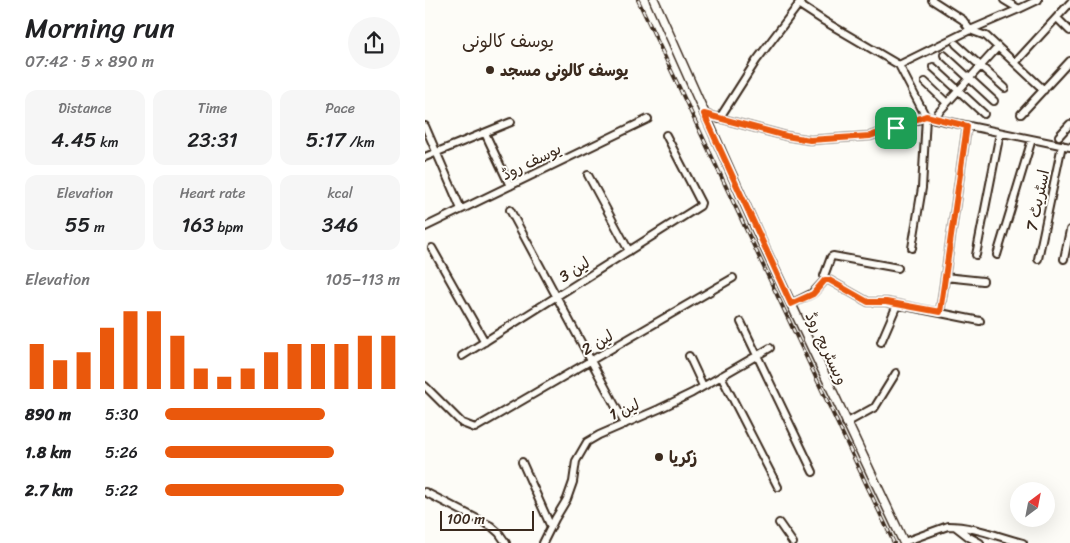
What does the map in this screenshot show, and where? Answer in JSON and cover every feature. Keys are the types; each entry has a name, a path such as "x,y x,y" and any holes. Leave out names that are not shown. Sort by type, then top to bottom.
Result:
{"main road":[{"name":"ویسٹریج روڈ","path":"654,0 791,304 904,543"}],"street":[{"path":"932,0 963,20 970,30 986,36 1044,90"},
{"path":"1004,0 1019,9"},
{"path":"899,65 970,30 1038,0"},
{"path":"719,119 756,61 800,2 824,21 899,65 926,116 922,188 912,248"},
{"path":"1015,63 1070,3"},
{"path":"1057,18 1070,31"},
{"path":"956,44 1005,88"},
{"path":"938,113 998,47"},
{"path":"944,55 994,100"},
{"path":"1021,114 1070,62"},
{"path":"933,67 984,114"},
{"path":"925,82 947,103"},
{"path":"704,114 786,136 810,140 870,136 926,116 1070,147"},
{"name":"یوسف روڈ","path":"425,227 648,119"},
{"path":"425,157 511,122"},
{"path":"1059,136 1070,124"},
{"path":"425,126 461,210"},
{"path":"940,312 967,126"},
{"path":"485,133 511,186"},
{"path":"976,255 1000,133"},
{"name":"لین 3","path":"462,356 700,206 701,203 666,135"},
{"path":"997,255 1032,139"},
{"name":"اسٹریٹ 7","path":"1038,260 1062,146"},
{"path":"589,175 629,251"},
{"path":"510,210 625,424"},
{"path":"1064,259 1070,230"},
{"path":"432,248 485,342"},
{"path":"791,304 813,294 825,280 824,276 833,256 898,268"},
{"path":"945,277 983,281"},
{"name":"لین 2","path":"425,386 462,423 475,428 733,278"},
{"path":"825,280 829,280 868,302 886,302 980,321"},
{"path":"881,342 897,305"},
{"path":"741,322 813,472"},
{"name":"لین 1","path":"543,543 567,499 573,482 576,461 587,442 659,410 770,348"},
{"path":"689,356 703,386"},
{"path":"846,423 875,407 896,373"},
{"path":"721,376 778,487"},
{"path":"522,462 551,527"},
{"path":"425,492 491,526 506,543"},
{"path":"779,523 793,543"},
{"path":"904,543 948,526 975,529 1023,543"},
{"path":"955,526 980,543"}],"railway":[{"path":"638,0 894,543"}],"place":[{"name":"یوسف کالونی مسجد","path":"490,70"},
{"name":"زکریا","path":"659,457"}],"district":[{"name":"یوسف کالونی","path":"508,41"}],"route":[{"path":"704,114 743,126 810,140 870,136 896,128 926,116 967,126 940,312 886,302 868,302 829,280 825,280 813,294 791,304 704,114"}]}
